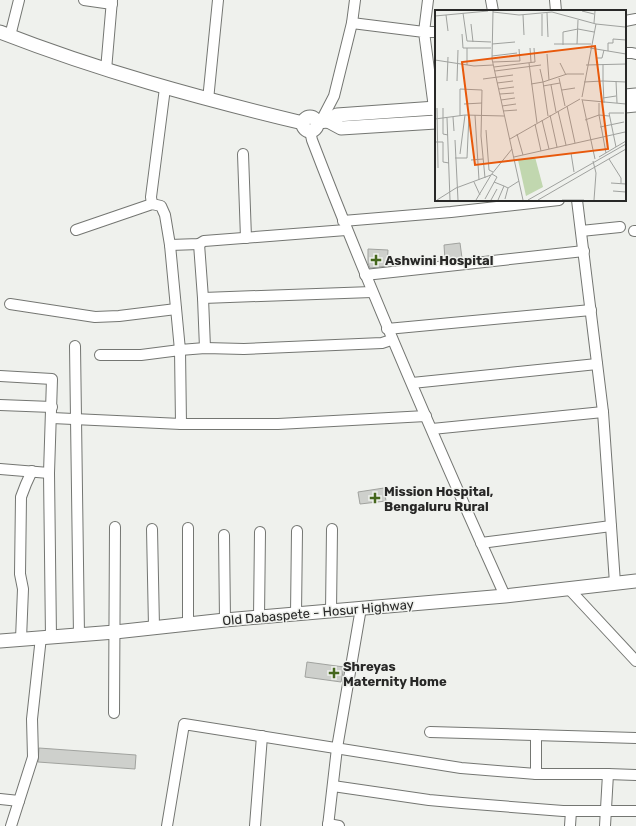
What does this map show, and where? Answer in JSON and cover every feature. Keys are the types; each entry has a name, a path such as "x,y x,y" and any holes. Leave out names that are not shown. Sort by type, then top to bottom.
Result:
{"main road":[{"path":"5,34 106,70 165,88 208,100 316,124 340,128 435,122"},
{"path":"626,96 636,95"},
{"path":"626,106 636,105"},
{"path":"316,124 336,115 435,110"},
{"name":"Old Dabaspete - Hosur Highway","path":"0,640 115,632 224,620 505,596 636,581"}],"street":[{"path":"5,34 20,0"},
{"path":"84,0 112,2 106,70"},
{"path":"208,100 218,0"},
{"path":"355,0 352,23 334,96 316,124 312,140 344,225 391,340 412,383 505,596"},
{"path":"428,0 424,32 435,110"},
{"path":"491,0 493,10"},
{"path":"555,0 556,10"},
{"path":"626,21 636,19"},
{"path":"352,23 435,32"},
{"path":"626,53 632,52 636,54"},
{"path":"152,204 151,197 165,88"},
{"path":"243,154 246,238"},
{"path":"170,245 199,244 204,241 246,238 550,201"},
{"path":"577,201 603,412 615,583"},
{"path":"76,230 152,204 161,206 165,215 170,245 180,350 181,424"},
{"path":"582,231 620,227"},
{"path":"199,244 204,298 205,348"},
{"path":"365,275 584,251"},
{"path":"204,298 372,292"},
{"path":"10,304 95,316 120,316 176,309"},
{"path":"387,329 591,310"},
{"path":"100,355 141,355 205,348 244,349 382,343 391,340"},
{"path":"75,346 79,634"},
{"path":"412,383 597,364"},
{"path":"0,376 52,379 46,637 32,719 33,757 11,826"},
{"path":"0,405 52,407"},
{"path":"432,430 603,412"},
{"path":"52,418 181,424 278,424 426,416"},
{"path":"0,469 49,473"},
{"path":"21,639 22,589 20,574 22,497 32,471"},
{"path":"481,543 611,526"},
{"path":"114,713 115,527"},
{"path":"188,528 188,624"},
{"path":"152,529 154,627"},
{"path":"331,611 332,529"},
{"path":"296,531 296,614"},
{"path":"259,617 260,532"},
{"path":"224,535 224,620"},
{"path":"569,589 636,661"},
{"path":"339,826 328,825 337,748 361,608"},
{"path":"167,826 184,724 461,768 536,774 636,775"},
{"path":"430,732 636,738"},
{"path":"536,734 536,774"},
{"path":"255,826 262,736"},
{"path":"605,826 608,774"},
{"path":"333,786 429,800 571,811 636,811"},
{"path":"0,799 19,801"},
{"path":"570,826 571,811"}],"building":[{"path":"460,243 462,258 445,260 444,245"},
{"path":"368,249 388,250 387,266 370,268 368,263"},
{"path":"384,488 386,501 360,504 358,492"},
{"path":"307,662 344,667 341,682 305,677"},
{"path":"39,748 136,755 135,769 38,762"}],"place":[{"name":"Ashwini Hospital","path":"376,260"},
{"name":"Mission Hospital, Bengaluru Rural","path":"375,498"},
{"name":"Shreyas Maternity Home","path":"334,673"}]}
